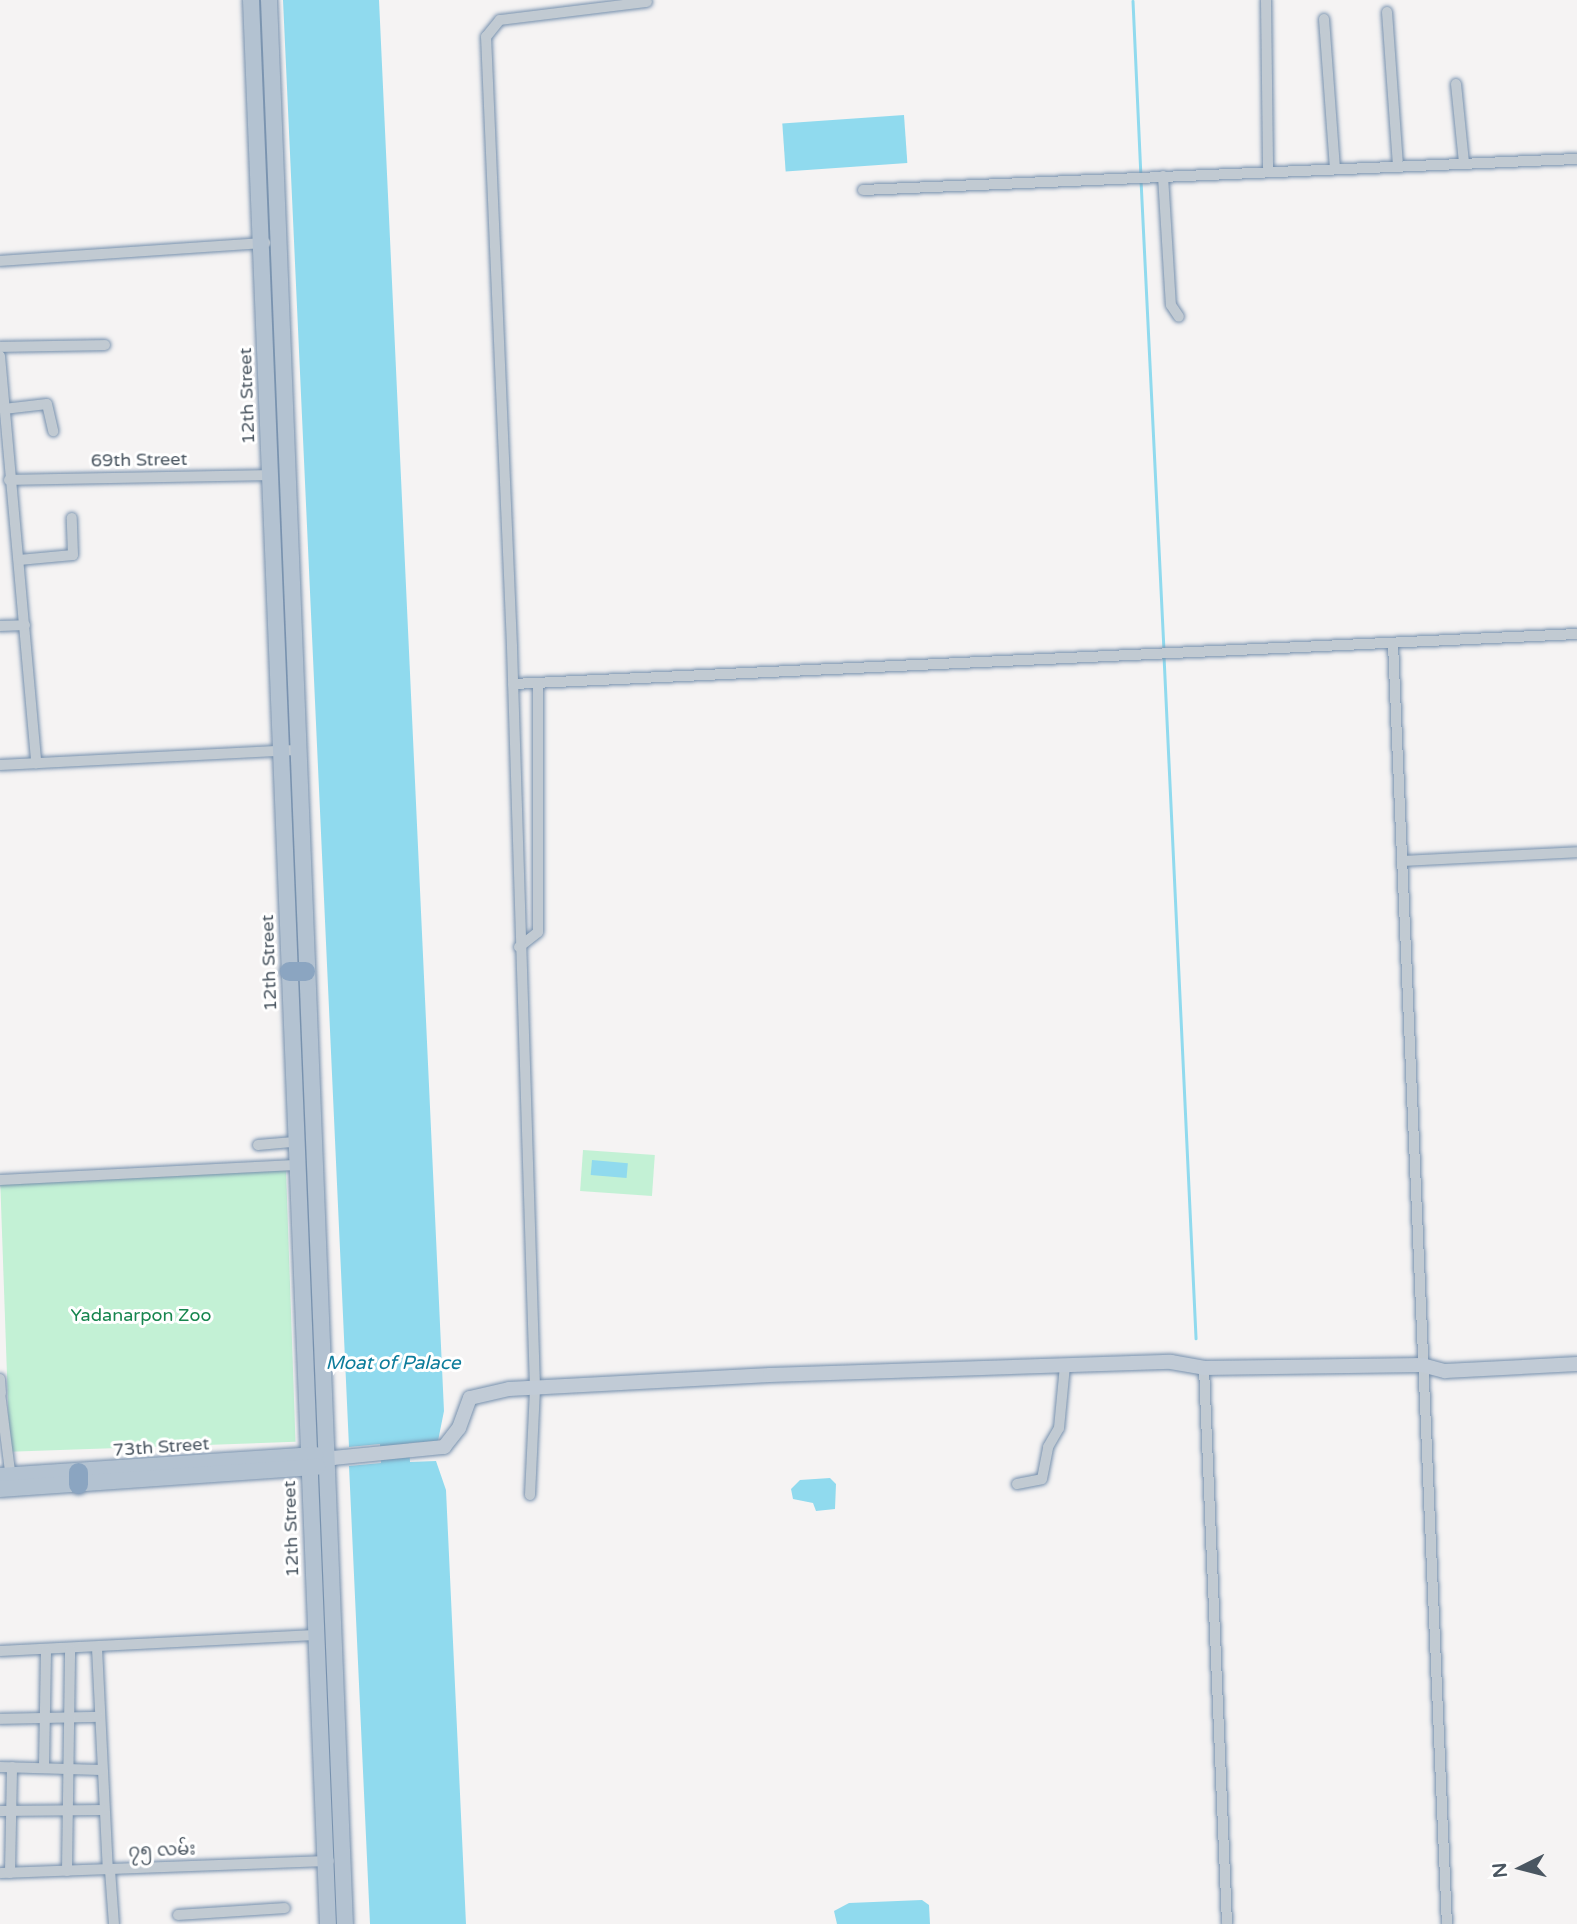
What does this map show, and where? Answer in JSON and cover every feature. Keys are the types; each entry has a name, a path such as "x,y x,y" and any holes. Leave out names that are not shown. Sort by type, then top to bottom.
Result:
{"main road":[{"name":"12th Street","path":"251,0 270,475 289,750"},
{"name":"12th Street","path":"269,0 297,971 333,1458 345,1924"},
{"name":"12th Street","path":"297,971 294,1142 328,1924"},
{"name":"73th Street","path":"6,1482 308,1462 333,1458"}],"street":[{"path":"1266,0 1268,172"},
{"path":"530,1495 535,1388 519,947 513,684 486,37 491,26 500,20 647,2"},
{"path":"1387,12 1398,166"},
{"path":"1325,19 1335,169"},
{"path":"1457,84 1464,163"},
{"path":"863,190 1577,159"},
{"path":"1163,176 1171,305 1179,317"},
{"path":"0,261 278,243"},
{"path":"0,347 105,345"},
{"path":"0,356 36,763"},
{"path":"4,409 47,404 52,431"},
{"name":"69th Street","path":"9,480 270,475"},
{"path":"19,560 75,554 72,518"},
{"path":"0,626 25,625"},
{"path":"513,684 1577,634"},
{"path":"1393,643 1447,1924"},
{"path":"519,947 538,932 538,683"},
{"path":"0,765 289,750"},
{"path":"516,846 538,845"},
{"path":"1402,861 1577,852"},
{"path":"258,1146 294,1142"},
{"path":"0,1180 295,1165"},
{"path":"333,1458 441,1448 454,1436 472,1396 535,1388 1171,1362 1204,1368 1422,1365 1445,1371 1577,1364"},
{"path":"1017,1484 1042,1479 1048,1447 1059,1428 1065,1366"},
{"path":"1204,1368 1227,1924"},
{"path":"0,1379 6,1482"},
{"path":"0,1651 315,1636"},
{"path":"67,1871 71,1648"},
{"path":"97,1648 97,1717 114,1924"},
{"path":"44,1766 46,1650"},
{"path":"0,1719 97,1717"},
{"path":"5,1873 6,1767 44,1766 101,1770"},
{"path":"5,1811 104,1810"},
{"name":"၇၅ လမ်း","path":"5,1873 342,1860"},
{"path":"178,1915 285,1908"},
{"path":"239,1910 240,1924"}],"green space":[{"path":"583,1150 655,1155 652,1196 580,1191"},
{"name":"Yadanarpon Zoo","path":"286,1170 295,1442 10,1452 0,1180"}],"water":[{"name":"Moat of Palace","path":"283,0 379,0 444,1411 438,1441 409,1443 410,1462 436,1461 446,1490 466,1924 370,1924 349,1466 381,1463 380,1444 349,1447"},
{"path":"904,115 907,163 786,171 782,124"},
{"path":"592,1160 628,1163 627,1178 591,1175"},
{"path":"830,1478 836,1484 835,1509 816,1511 813,1503 793,1499 791,1489 800,1480"},
{"path":"922,1900 929,1905 930,1924 837,1924 834,1911 849,1903"}],"waterway":[{"path":"1133,1 1141,174"},
{"path":"1141,180 1164,649"},
{"path":"1164,656 1196,1338"}]}
